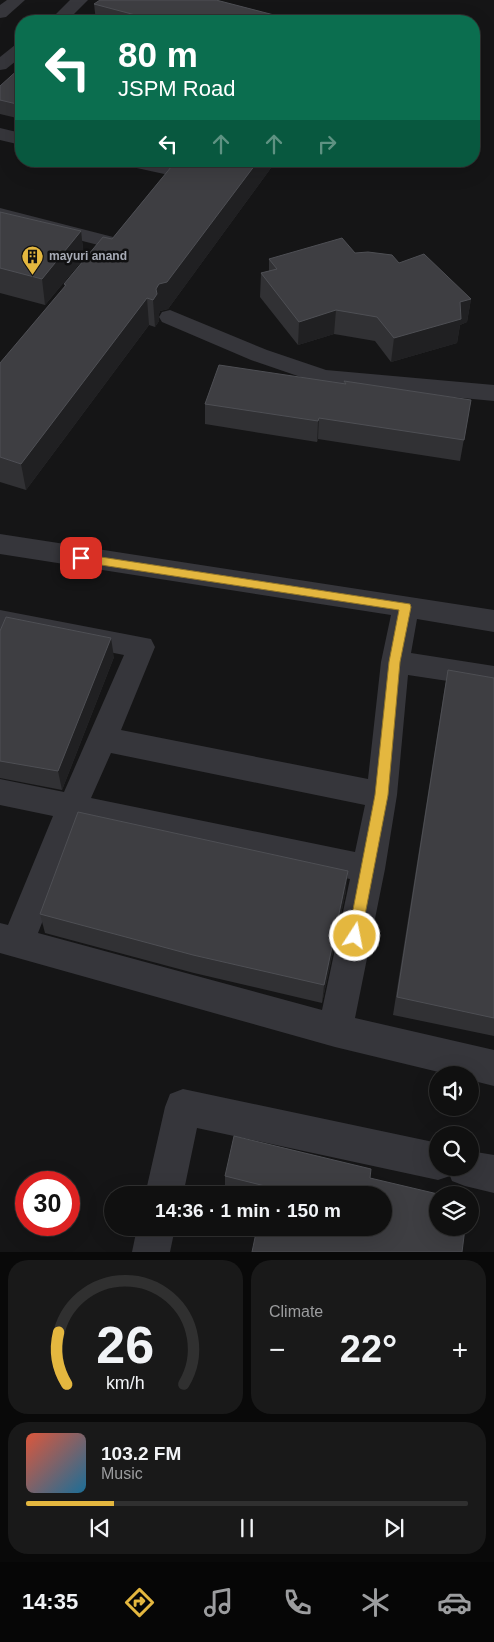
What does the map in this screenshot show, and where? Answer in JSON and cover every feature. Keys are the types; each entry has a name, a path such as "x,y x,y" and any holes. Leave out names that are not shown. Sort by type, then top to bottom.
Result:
{"street":[{"path":"0,14 17,0"},
{"path":"64,15 80,0"},
{"path":"0,66 15,54"},
{"path":"0,134 15,138"},
{"path":"153,167 176,173"},
{"path":"0,214 111,242"},
{"path":"170,317 258,355 324,377 494,393"},
{"path":"0,544 494,621"},
{"path":"335,1030 382,795 395,662 406,607"},
{"path":"0,622 1,620 141,647 72,807 8,940 335,1030 494,1068"},
{"path":"395,662 494,677"},
{"path":"103,738 382,795"},
{"path":"0,792 368,869"},
{"path":"166,1186 183,1106 429,1160"},
{"path":"479,1171 494,1174"},
{"path":"151,1252 154,1236"}],"building":[{"path":"100,0 216,0 274,15 135,15 94,4"},
{"path":"15,72 15,104 0,100 0,86"},
{"path":"171,167 253,167 167,282 159,284 156,289 157,294 153,300 147,298 21,464 0,457 0,363 66,285 64,284 103,237 112,239"},
{"path":"0,212 81,231 42,279 0,268"},
{"path":"342,238 355,253 368,252 392,255 399,263 424,254 471,299 460,302 461,319 394,338 377,317 336,310 299,322 261,273 277,269 269,259"},
{"path":"219,365 471,400 464,440 319,418 318,421 205,404"},
{"path":"6,617 111,638 58,771 0,761 0,631"},
{"path":"448,670 494,678 494,1018 397,997"},
{"path":"78,812 348,871 324,985 193,955 40,914"},
{"path":"234,1136 371,1169 370,1178 429,1192 429,1236 464,1236 462,1252 252,1252 255,1236 392,1236 392,1186 265,1186 225,1176"}],"place":[{"name":"mayuri anand","path":"33,275"}],"route":[{"path":"81,558 406,607 395,662 382,795 355,936"}]}
